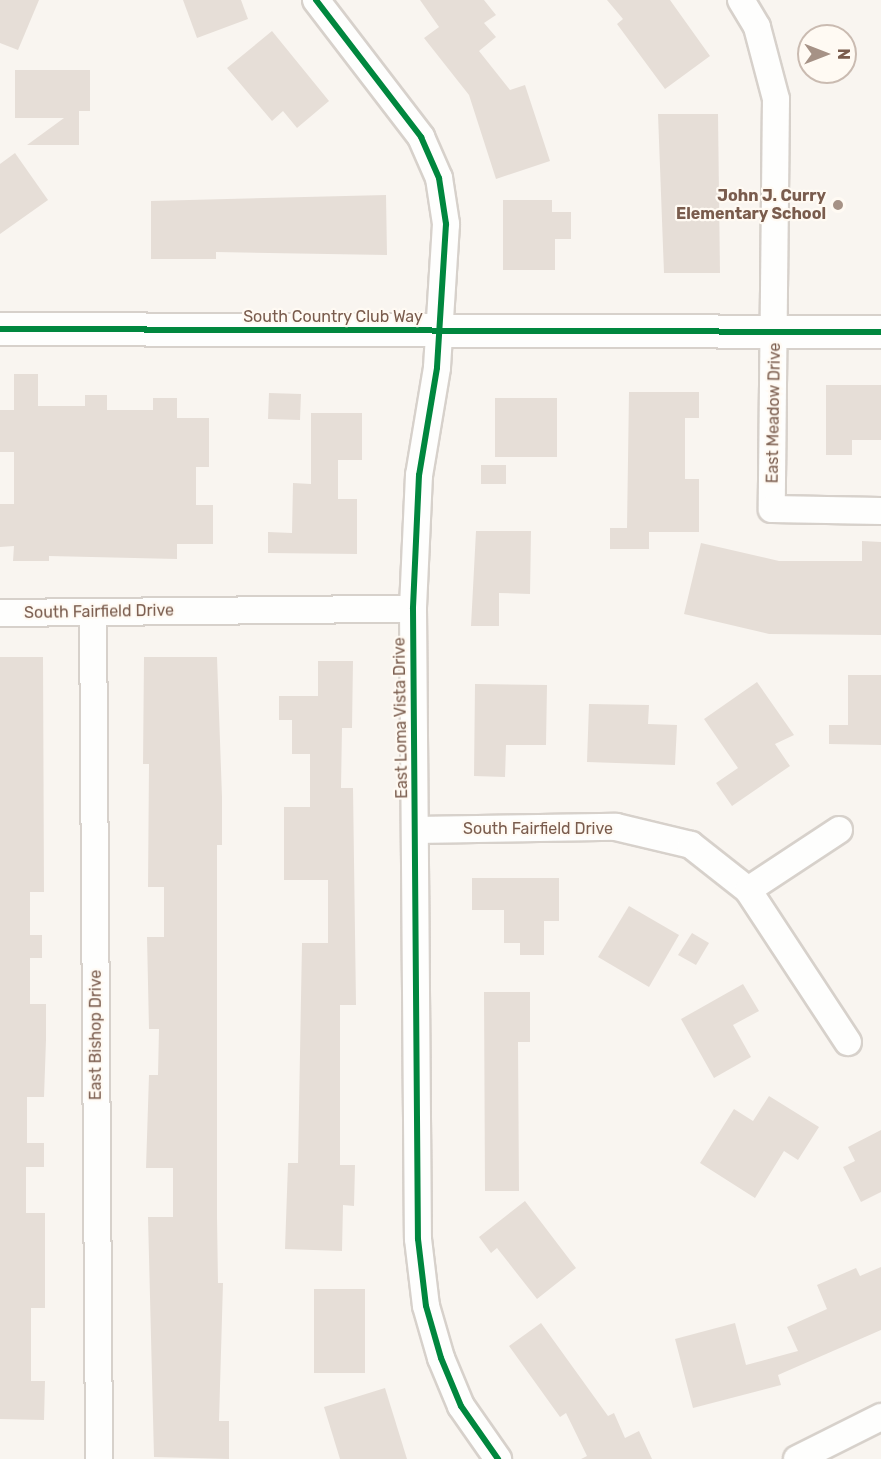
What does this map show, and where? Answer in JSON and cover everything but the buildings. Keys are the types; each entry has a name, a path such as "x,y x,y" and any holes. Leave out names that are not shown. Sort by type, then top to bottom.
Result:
{"street":[{"name":"East Loma Vista Drive","path":"316,0 421,137 439,178 446,224 441,331 419,475 413,609 416,830 416,1167 426,1306 461,1406 498,1459"},
{"name":"East Meadow Drive","path":"741,0 758,27 776,99 776,331 772,509 881,511"},
{"name":"South Country Club Way","path":"0,329 881,332"},
{"name":"South Fairfield Drive","path":"0,613 413,609"},
{"name":"East Bishop Drive","path":"93,612 99,1459"},
{"name":"South Fairfield Drive","path":"416,830 616,827 691,845 748,891 848,1042"},
{"path":"748,891 839,830"},
{"path":"796,1459 881,1417"}],"cycle path":[{"path":"316,0 421,137 439,178 446,224 437,368 419,475 413,609 418,1239 426,1306 441,1358 461,1406 498,1459"},
{"path":"0,329 881,332"}],"place":[{"name":"John J. Curry Elementary School","path":"838,205"}]}
